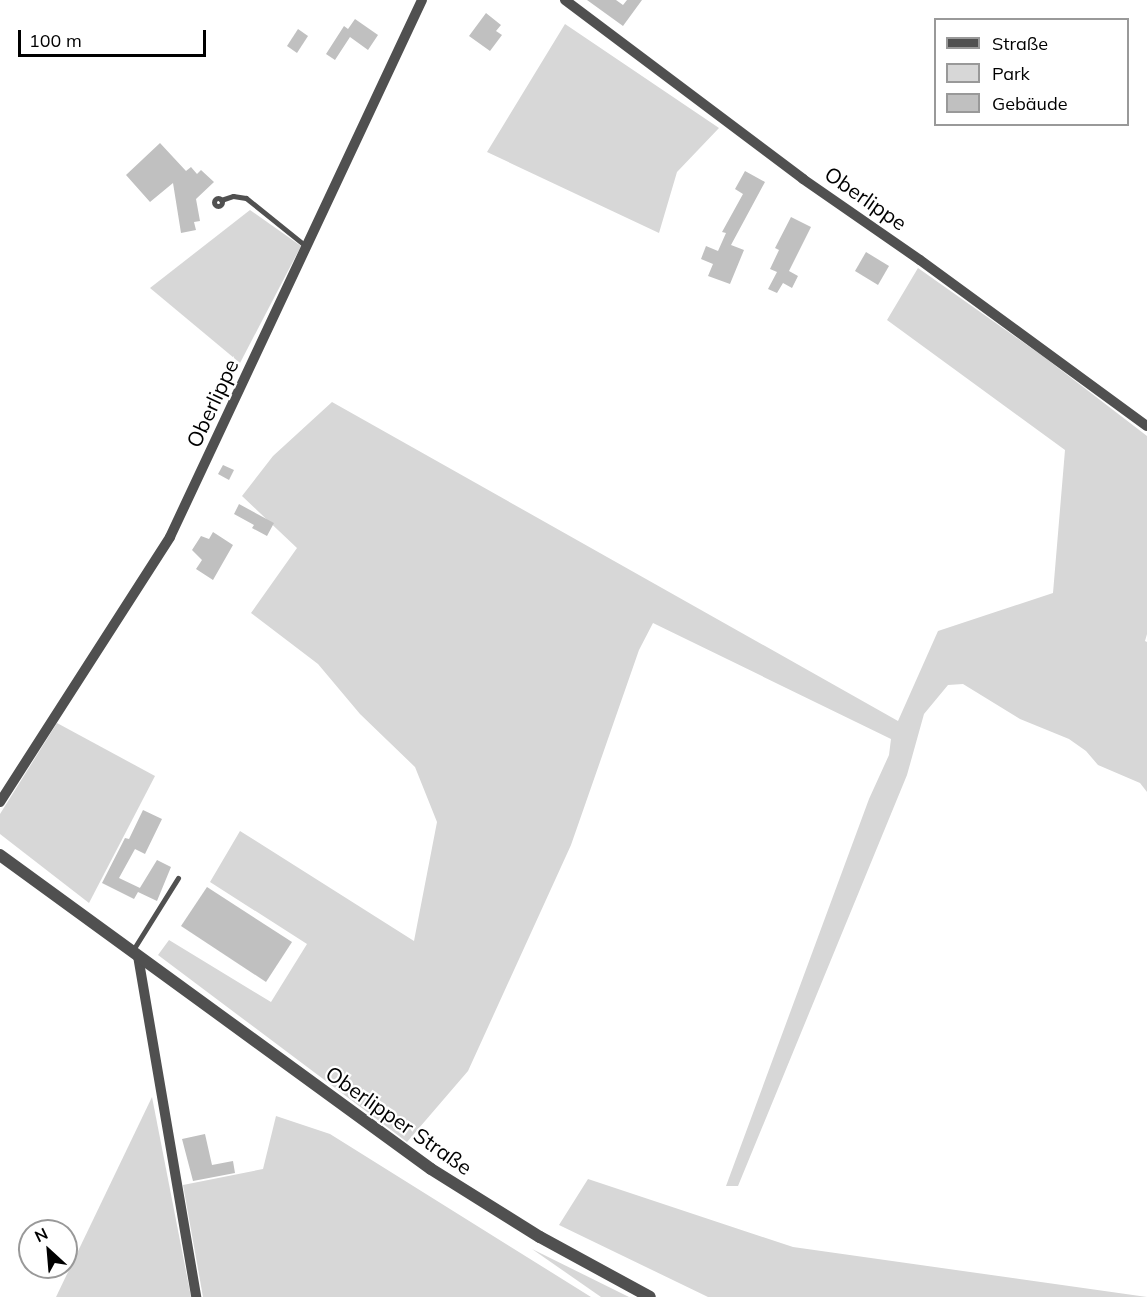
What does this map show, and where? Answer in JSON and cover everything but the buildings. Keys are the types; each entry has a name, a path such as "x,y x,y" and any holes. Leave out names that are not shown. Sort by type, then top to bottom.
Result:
{"street":[{"name":"Oberlippe","path":"0,802 170,537 423,0"},
{"name":"Oberlippe","path":"565,0 803,179 920,260 1147,426"},
{"name":"Oberlipper Straße","path":"0,855 431,1169 540,1238 650,1297"},
{"path":"135,954 196,1297"}],"lane":[{"path":"221,200 233,196 246,198 307,247"},
{"path":"135,954 178,878"}],"green space":[{"path":"565,24 719,128 677,172 659,233 487,152"},
{"path":"250,210 301,246 240,363 150,288"},
{"path":"918,268 1044,357 1147,436 1147,634 1145,641 1147,642 1147,792 1140,783 1098,765 1086,751 1069,739 1020,719 963,684 948,685 924,714 907,775 738,1186 726,1186 869,799 889,755 891,739 653,623 639,650 571,845 468,1071 407,1142 158,955 169,940 271,1002 307,944 210,882 240,831 414,941 437,822 415,767 360,714 318,664 251,613 297,548 242,496 273,456 332,402 898,721 938,631 1053,593 1065,450 887,320"},
{"path":"57,723 155,776 89,903 0,834 0,814"},
{"path":"152,1097 191,1297 56,1297 65,1279 78,1279 78,1251"},
{"path":"276,1116 330,1134 591,1297 203,1297 183,1185 263,1169"},
{"path":"588,1179 793,1247 1147,1297 708,1297 559,1225"},
{"path":"532,1249 629,1297 601,1297"}]}
